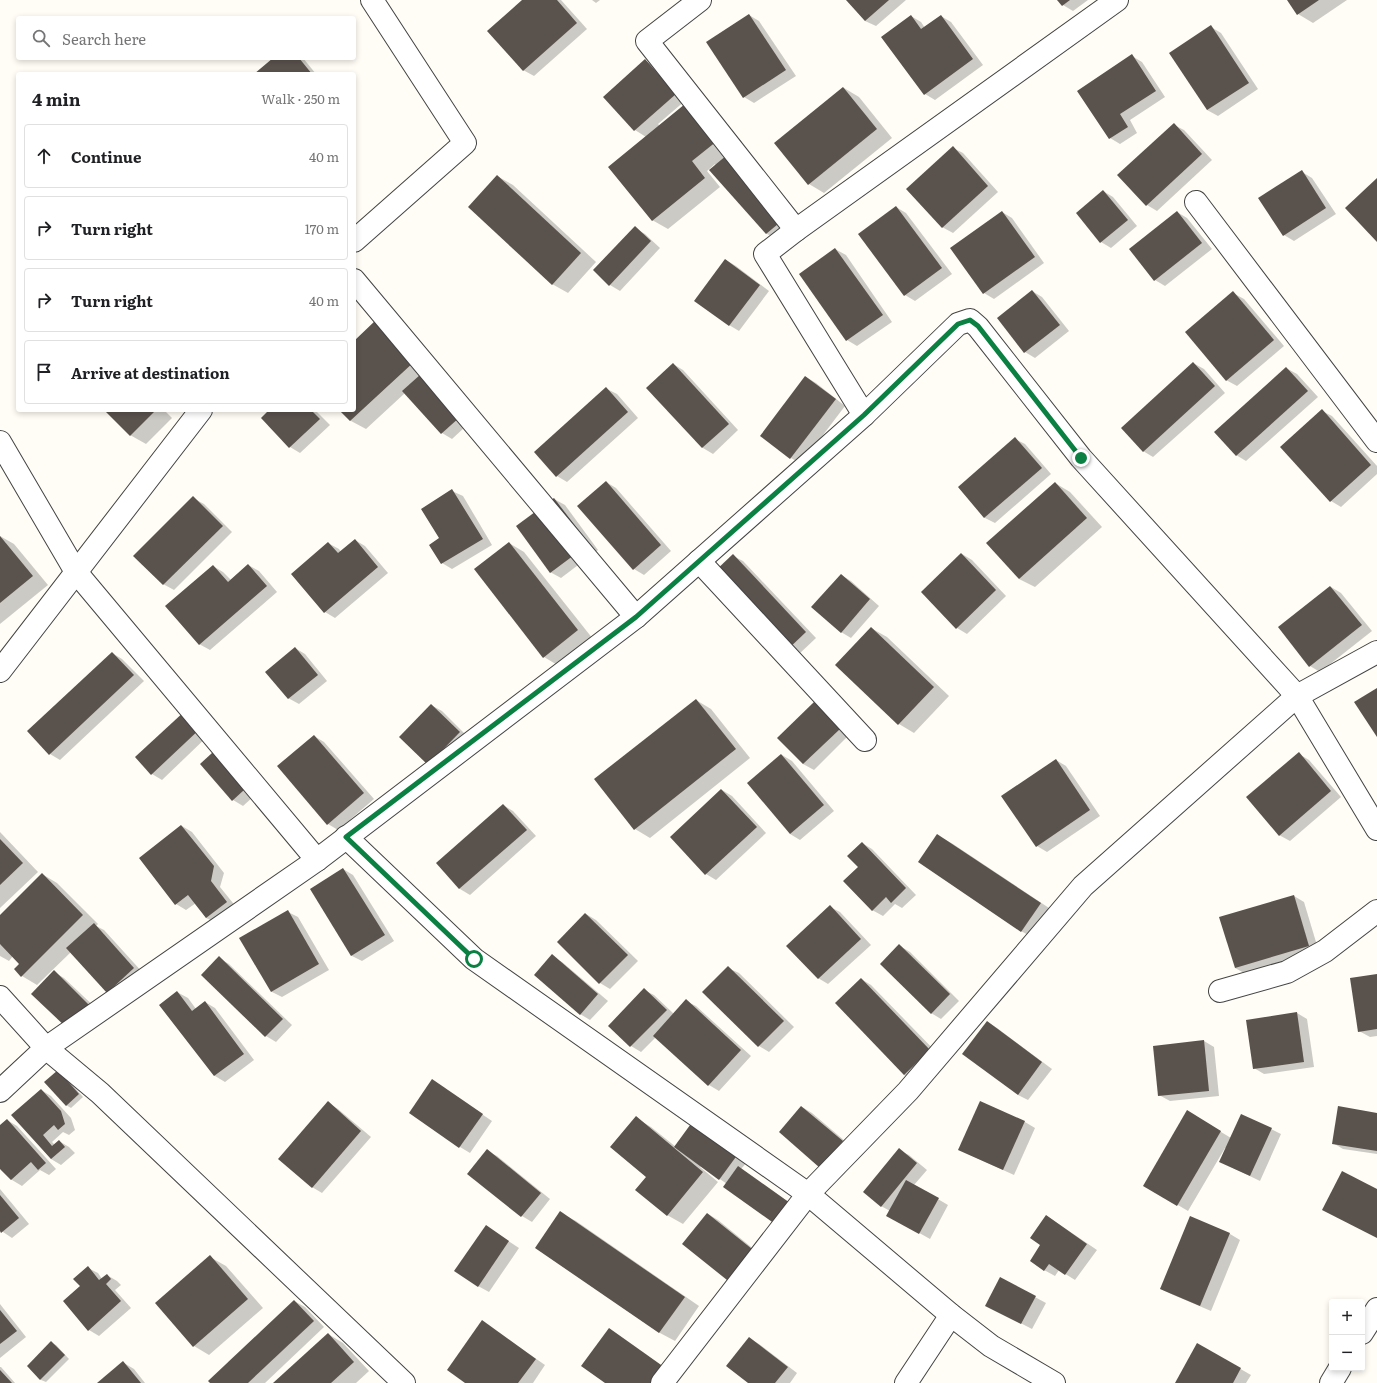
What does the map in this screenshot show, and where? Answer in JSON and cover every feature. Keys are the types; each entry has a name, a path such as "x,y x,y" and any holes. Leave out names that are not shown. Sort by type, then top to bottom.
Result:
{"street":[{"path":"356,239 464,143 372,0"},
{"path":"700,0 647,41 796,230"},
{"path":"864,415 765,254 796,230 1116,0"},
{"path":"1196,202 1377,441"},
{"path":"356,282 636,617"},
{"path":"0,1091 46,1048 317,860 636,617 864,415 958,324 970,320 978,326 1081,458 1297,696 1377,829"},
{"path":"0,671 199,412"},
{"path":"0,442 76,572 317,860"},
{"path":"699,561 865,740"},
{"path":"662,1383 808,1194 908,1090 1083,886 1297,696 1377,652"},
{"path":"346,837 474,959 808,1194 951,1315 991,1346 1054,1383"},
{"path":"1220,991 1287,972 1325,952 1377,911"},
{"path":"0,998 46,1048 105,1098 404,1383"},
{"path":"1365,1328 1377,1309"},
{"path":"906,1383 951,1315"},
{"path":"1331,1383 1338,1371"}],"building":[{"path":"522,0 557,0 577,23 523,71 487,31"},
{"path":"846,0 889,0 865,21"},
{"path":"1057,0 1070,0 1062,6"},
{"path":"1287,0 1319,0 1297,15"},
{"path":"749,14 786,70 743,98 706,42"},
{"path":"911,15 921,29 941,15 973,59 924,95 881,37"},
{"path":"1211,25 1249,83 1207,110 1169,53"},
{"path":"1132,54 1156,91 1120,114 1128,127 1109,139 1077,91"},
{"path":"645,59 676,94 634,131 603,97"},
{"path":"271,60 301,60 310,72 256,72"},
{"path":"843,87 877,129 808,185 774,143"},
{"path":"696,95 727,133 692,161 705,178 652,221 608,167"},
{"path":"1174,123 1202,154 1146,206 1117,175"},
{"path":"953,146 988,186 942,228 906,189"},
{"path":"733,150 790,214 766,234 709,170"},
{"path":"1302,170 1326,208 1283,236 1258,198"},
{"path":"497,175 581,253 552,285 468,207"},
{"path":"1377,178 1377,242 1345,208"},
{"path":"1103,190 1128,220 1100,243 1076,213"},
{"path":"896,206 942,268 904,296 858,234"},
{"path":"1002,211 1035,257 983,294 950,248"},
{"path":"1177,211 1202,243 1154,281 1129,249"},
{"path":"635,226 651,241 609,286 593,270"},
{"path":"835,248 883,315 846,341 799,274"},
{"path":"725,259 760,285 729,326 694,301"},
{"path":"1032,290 1060,325 1024,353 997,318"},
{"path":"1233,291 1274,340 1226,381 1185,332"},
{"path":"376,320 415,361 350,421 341,412 356,412 356,339"},
{"path":"1193,362 1215,386 1143,452 1121,428"},
{"path":"673,363 729,424 702,448 646,388"},
{"path":"430,366 469,409 441,434 402,391"},
{"path":"1286,367 1308,391 1236,456 1214,432"},
{"path":"805,376 836,399 790,459 760,436"},
{"path":"606,387 628,412 556,477 534,452"},
{"path":"1322,409 1371,465 1330,502 1280,447"},
{"path":"106,412 154,412 130,436"},
{"path":"267,412 313,412 320,419 289,448 261,418"},
{"path":"1015,437 1042,468 984,518 958,487"},
{"path":"606,481 661,545 633,570 577,506"},
{"path":"1055,482 1087,518 1019,579 986,543"},
{"path":"452,489 483,539 441,564 429,545 439,538 421,509"},
{"path":"193,496 223,526 163,585 133,556"},
{"path":"554,498 589,544 550,573 516,526"},
{"path":"0,536 33,576 0,603"},
{"path":"355,539 378,567 324,613 291,574 328,542 338,553"},
{"path":"509,542 578,630 543,658 474,569"},
{"path":"961,553 996,590 956,629 921,592"},
{"path":"733,554 806,632 786,651 713,573"},
{"path":"248,564 267,586 199,645 165,606 213,565 228,582"},
{"path":"841,574 870,599 841,633 811,607"},
{"path":"1330,586 1362,625 1309,667 1278,627"},
{"path":"871,627 934,687 898,725 835,665"},
{"path":"295,647 318,675 288,699 265,672"},
{"path":"112,652 134,675 49,755 27,731"},
{"path":"1377,688 1377,737 1354,702"},
{"path":"696,699 736,749 634,830 594,779"},
{"path":"814,702 840,729 803,764 777,738"},
{"path":"431,704 460,732 428,765 399,737"},
{"path":"186,710 202,727 151,775 135,757"},
{"path":"314,735 364,793 327,825 277,766"},
{"path":"224,742 256,779 232,801 200,764"},
{"path":"1299,752 1331,791 1279,836 1246,797"},
{"path":"781,754 824,805 790,834 747,783"},
{"path":"1056,759 1090,810 1036,847 1001,796"},
{"path":"721,789 757,827 705,875 670,837"},
{"path":"503,804 527,830 459,889 436,863"},
{"path":"181,825 214,866 211,881 227,902 206,918 188,895 175,905 139,858"},
{"path":"937,834 1041,903 1021,932 918,862"},
{"path":"0,839 23,863 0,885"},
{"path":"862,842 906,888 891,903 886,897 872,911 843,881 858,867 847,856"},
{"path":"343,868 385,935 351,956 310,889"},
{"path":"42,873 83,915 21,977 14,969 19,964 0,944 0,915"},
{"path":"1294,895 1309,946 1235,968 1219,917"},
{"path":"830,905 861,939 818,979 786,946"},
{"path":"288,910 319,964 271,992 239,938"},
{"path":"585,913 628,955 599,984 557,942"},
{"path":"94,923 134,968 107,993 66,948"},
{"path":"899,944 950,994 931,1014 880,964"},
{"path":"552,954 598,994 580,1015 534,975"},
{"path":"219,956 283,1019 265,1037 201,975"},
{"path":"728,966 784,1021 758,1047 702,992"},
{"path":"54,970 89,1005 67,1028 31,994"},
{"path":"1377,974 1377,1029 1358,1032 1350,978"},
{"path":"861,978 930,1050 904,1075 835,1003"},
{"path":"644,988 667,1010 630,1047 608,1026"},
{"path":"177,991 192,1011 205,1001 244,1054 214,1076 159,1005"},
{"path":"686,999 741,1050 708,1086 653,1036"},
{"path":"1297,1012 1304,1062 1253,1069 1246,1020"},
{"path":"987,1021 1042,1062 1018,1095 962,1054"},
{"path":"1204,1040 1209,1091 1158,1096 1153,1046"},
{"path":"58,1070 79,1094 66,1106 44,1082"},
{"path":"432,1079 483,1114 459,1148 409,1113"},
{"path":"41,1089 61,1111 65,1124 58,1130 54,1125 43,1135 52,1146 59,1140 65,1147 51,1159 11,1115"},
{"path":"328,1101 361,1131 312,1188 278,1159"},
{"path":"980,1101 1025,1121 1003,1170 958,1150"},
{"path":"801,1106 843,1141 820,1168 779,1132"},
{"path":"1338,1106 1377,1113 1377,1151 1332,1144"},
{"path":"1187,1110 1221,1131 1177,1206 1143,1186"},
{"path":"1241,1114 1272,1128 1250,1176 1219,1162"},
{"path":"636,1116 703,1172 667,1216 635,1190 646,1177 610,1147"},
{"path":"7,1119 46,1163 38,1170 31,1162 11,1180 0,1169 0,1125"},
{"path":"693,1121 738,1154 719,1180 674,1147"},
{"path":"899,1148 917,1163 881,1207 863,1192"},
{"path":"487,1149 541,1193 521,1217 467,1174"},
{"path":"738,1166 790,1203 775,1224 723,1187"},
{"path":"1342,1171 1377,1189 1377,1238 1322,1210"},
{"path":"906,1180 939,1198 919,1234 886,1216"},
{"path":"0,1195 19,1218 1,1233 0,1231"},
{"path":"560,1211 685,1297 659,1333 535,1248"},
{"path":"707,1213 752,1249 727,1280 682,1244"},
{"path":"1046,1215 1087,1244 1065,1275 1049,1264 1044,1271 1030,1261 1040,1245 1030,1238"},
{"path":"1190,1216 1230,1233 1200,1306 1160,1289"},
{"path":"486,1225 509,1241 478,1287 454,1271"},
{"path":"210,1255 248,1299 193,1347 155,1303"},
{"path":"88,1266 99,1280 107,1274 111,1279 106,1284 121,1301 88,1331 63,1301 80,1286 73,1279"},
{"path":"1000,1277 1036,1296 1021,1324 985,1306"},
{"path":"294,1300 314,1321 248,1383 210,1383 208,1381"},
{"path":"0,1310 17,1331 0,1344"},
{"path":"482,1320 536,1359 518,1383 465,1383 447,1370"},
{"path":"609,1328 664,1367 652,1383 605,1383 581,1366"},
{"path":"328,1333 354,1362 331,1383 273,1383"},
{"path":"749,1337 788,1367 775,1383 748,1383 726,1366"},
{"path":"51,1341 65,1355 40,1380 27,1366"},
{"path":"1197,1343 1241,1368 1233,1383 1175,1383"},
{"path":"123,1361 141,1383 97,1383"},
{"path":"0,1370 12,1383 0,1383"}],"route":[{"path":"474,959 346,837 636,617 864,415 958,324 970,320 978,326 1081,458"}]}
